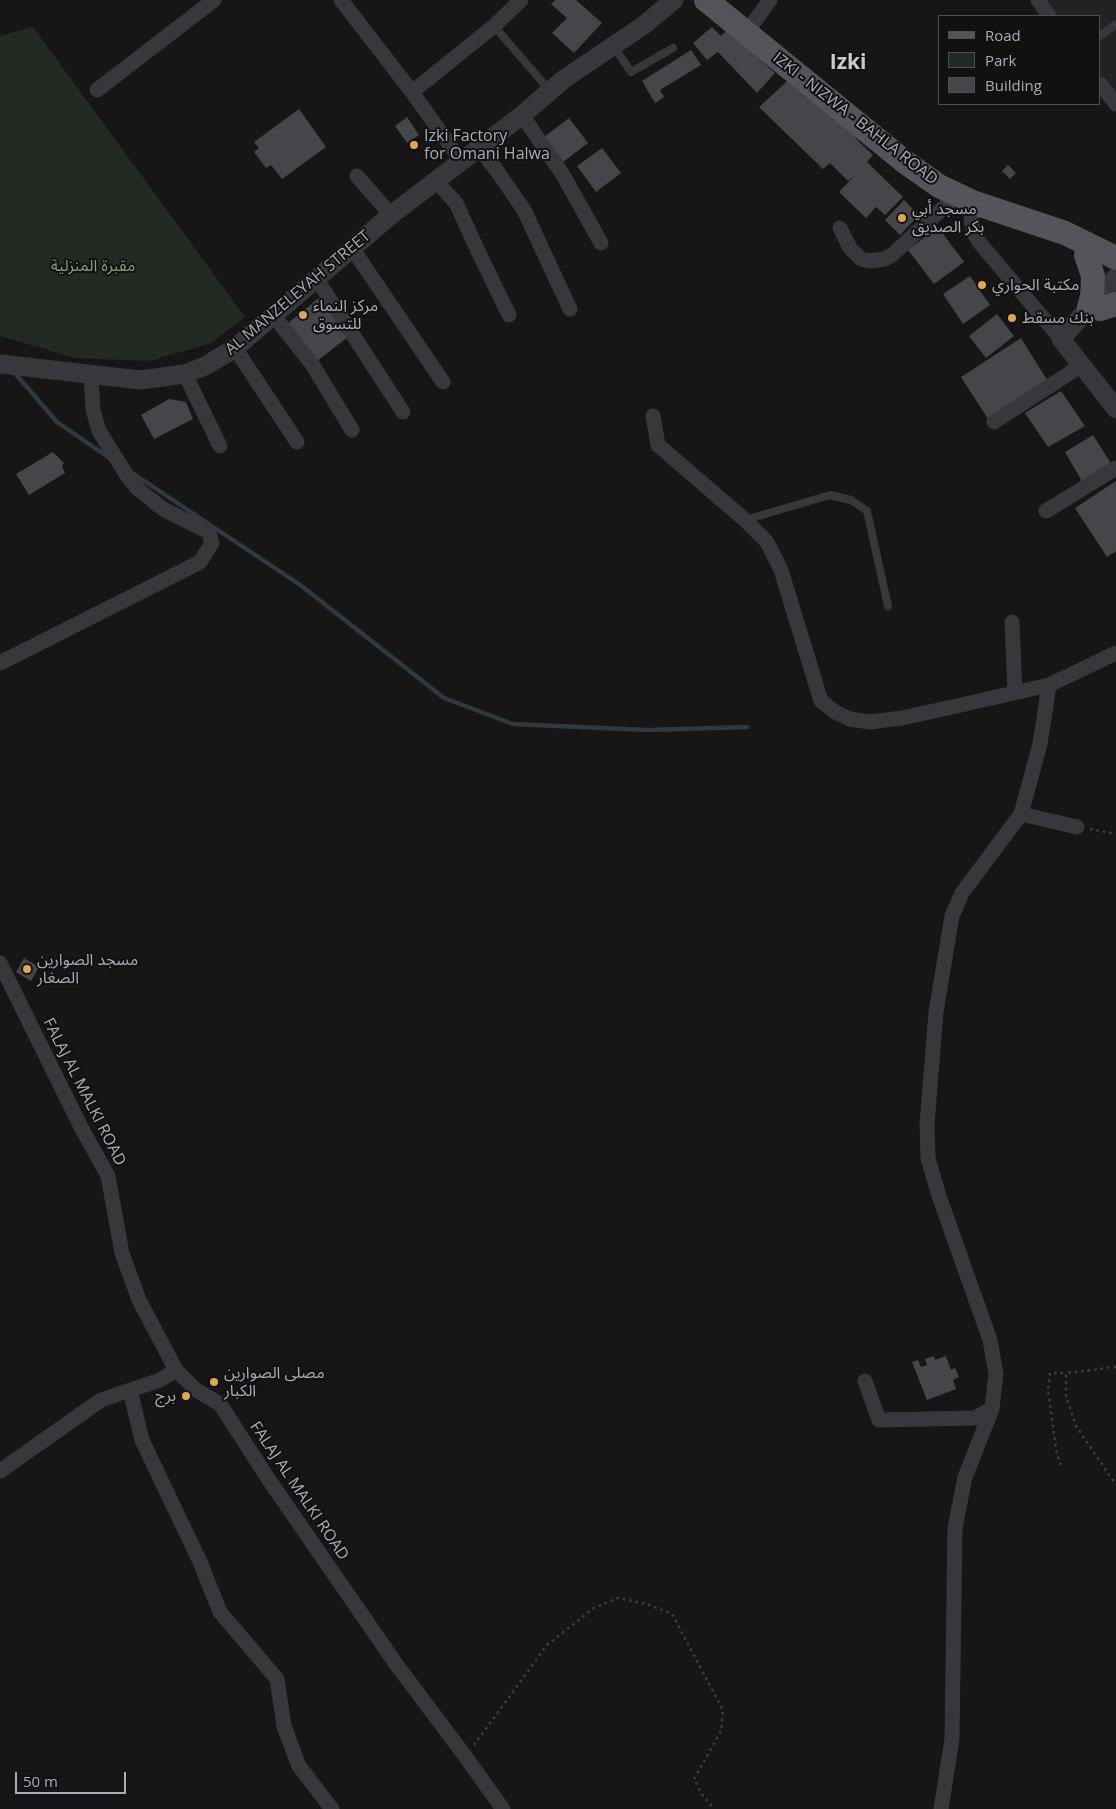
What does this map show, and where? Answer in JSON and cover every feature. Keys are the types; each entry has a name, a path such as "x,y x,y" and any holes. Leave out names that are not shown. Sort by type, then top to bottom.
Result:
{"main road":[{"name":"IZKI - NIZWA - BAHLA ROAD","path":"706,0 905,162 939,186 966,199 1066,233 1116,258"},
{"name":"IZKI - NIZWA - BAHLA ROAD","path":"1017,217 1116,272"},
{"path":"1086,255 1093,276 1093,292 1102,307"}],"street":[{"path":"97,90 214,0"},
{"path":"341,0 412,92 461,161"},
{"path":"412,92 494,26 521,0"},
{"name":"AL MANZELEYAH STREET","path":"0,364 140,380 185,374 205,366 235,348 391,215 435,180 550,91 660,13 674,0"},
{"path":"746,32 770,0"},
{"path":"1038,0 1048,15"},
{"path":"1101,85 1116,104"},
{"path":"522,114 563,175 601,243"},
{"path":"478,147 524,210 570,310"},
{"path":"357,176 391,215"},
{"path":"435,180 456,203 509,315"},
{"path":"840,228 850,248 861,259 869,261 885,259 966,199 975,235 979,242 1082,364 1116,409"},
{"path":"352,248 443,382"},
{"path":"1102,307 1116,277"},
{"path":"316,278 403,412"},
{"path":"1064,343 1102,307 1116,290"},
{"path":"273,315 312,364 352,430"},
{"path":"235,348 297,442"},
{"path":"994,422 1082,364"},
{"path":"185,374 220,446"},
{"path":"0,664 200,562 212,543 209,532 162,509 138,489 128,477 104,441 96,421 92,398 92,375"},
{"path":"653,416 658,445 745,520 767,542 781,570 821,701 835,712 850,719 870,722 902,718 1049,685 1116,653"},
{"path":"1046,510 1116,468"},
{"path":"1012,622 1015,693"},
{"path":"941,1809 952,1739 955,1528 965,1477 992,1409 996,1374 990,1340 939,1196 928,1158 927,1124 936,1012 952,916 962,893 1021,814 1040,744 1049,685"},
{"path":"1021,814 1077,827"},
{"name":"FALAJ AL MALKI ROAD","path":"0,963 81,1127 108,1176 122,1253 139,1300 176,1370 196,1390 220,1404 269,1480 396,1664 502,1809"},
{"path":"0,1471 101,1400 160,1380 176,1370"},
{"path":"865,1381 879,1420 975,1418 992,1409"},
{"path":"130,1390 142,1440 201,1564 220,1612 277,1679 284,1726 299,1766 332,1809"}],"lane":[{"path":"1101,35 1116,24"},
{"path":"494,26 550,91"},
{"path":"614,45 630,72 673,48"},
{"path":"745,520 830,495 851,500 867,511 888,606"}],"path":[{"path":"1077,827 1116,834"},
{"path":"1062,1465 1057,1454 1048,1390 1050,1373 1116,1367"},
{"path":"1066,1372 1066,1396 1076,1426 1116,1485"},
{"path":"465,1756 546,1645 594,1608 618,1598 647,1604 672,1614 723,1710 721,1731 694,1779 701,1793 714,1809"}],"shaded area":[{"path":"1043,0 1116,0 1116,108 1101,88 1101,15 1051,15"}],"green space":[{"name":"مقبرة المنزلية","path":"33,27 245,317 211,343 150,361 75,358 0,336 0,36"}],"building":[{"path":"555,0 576,0 602,23 574,53 552,33 567,18 551,4"},
{"path":"712,27 721,36 727,30 775,73 757,93 718,52 707,60 693,43"},
{"path":"691,50 701,65 660,90 664,97 655,103 642,81"},
{"path":"795,74 858,133 855,138 873,155 867,162 903,197 885,215 876,207 866,218 839,192 856,174 848,181 830,163 823,169 759,107"},
{"path":"299,109 326,147 282,179 271,165 266,168 254,152 259,148 254,142"},
{"path":"407,117 419,135 407,143 395,126"},
{"path":"569,118 588,143 563,162 544,137"},
{"path":"602,148 621,173 596,192 577,166"},
{"path":"1008,165 1016,173 1010,179 1002,171"},
{"name":"مسجد أبي بكر الصديق","path":"904,200 919,215 900,235 885,220"},
{"path":"938,227 964,262 934,284 908,250"},
{"path":"970,276 990,305 963,324 943,294"},
{"path":"319,298 348,337 317,361 288,323"},
{"path":"997,314 1014,336 986,358 969,336"},
{"path":"1021,338 1049,383 990,422 961,377"},
{"path":"1061,391 1085,426 1048,447 1025,413"},
{"path":"169,399 186,402 193,419 154,439 141,415"},
{"path":"1093,435 1112,465 1083,483 1065,452"},
{"path":"53,452 64,463 62,466 65,473 29,495 16,474"},
{"path":"1116,481 1116,551 1107,557 1075,508"},
{"name":"مسجد الصوارين الصغار","path":"24,958 39,967 31,981 16,972"},
{"path":"934,1356 935,1360 946,1356 951,1370 955,1368 959,1377 953,1380 956,1389 927,1400 912,1362 918,1360 921,1367 927,1365 925,1359"},
{"name":"برج","path":"184,1390 188,1390 192,1396 188,1402 184,1402 180,1398 180,1394"}],"waterway":[{"path":"13,371 57,422 108,457"},
{"path":"134,474 299,584 444,698 513,724 647,730 747,727"}],"place":[{"name":"Izki Factory for Omani Halwa","path":"414,145"},
{"name":"مسجد أبي بكر الصديق","path":"902,218"},
{"name":"مكتبة الحواري","path":"982,285"},
{"name":"مركز النماء للتسوق","path":"303,315"},
{"name":"بنك مسقط","path":"1012,318"},
{"name":"مسجد الصوارين الصغار","path":"27,969"},
{"name":"مصلى الصوارين الكبار","path":"214,1382"},
{"name":"برج","path":"186,1396"}],"district":[{"name":"Izki","path":"848,63"}]}
